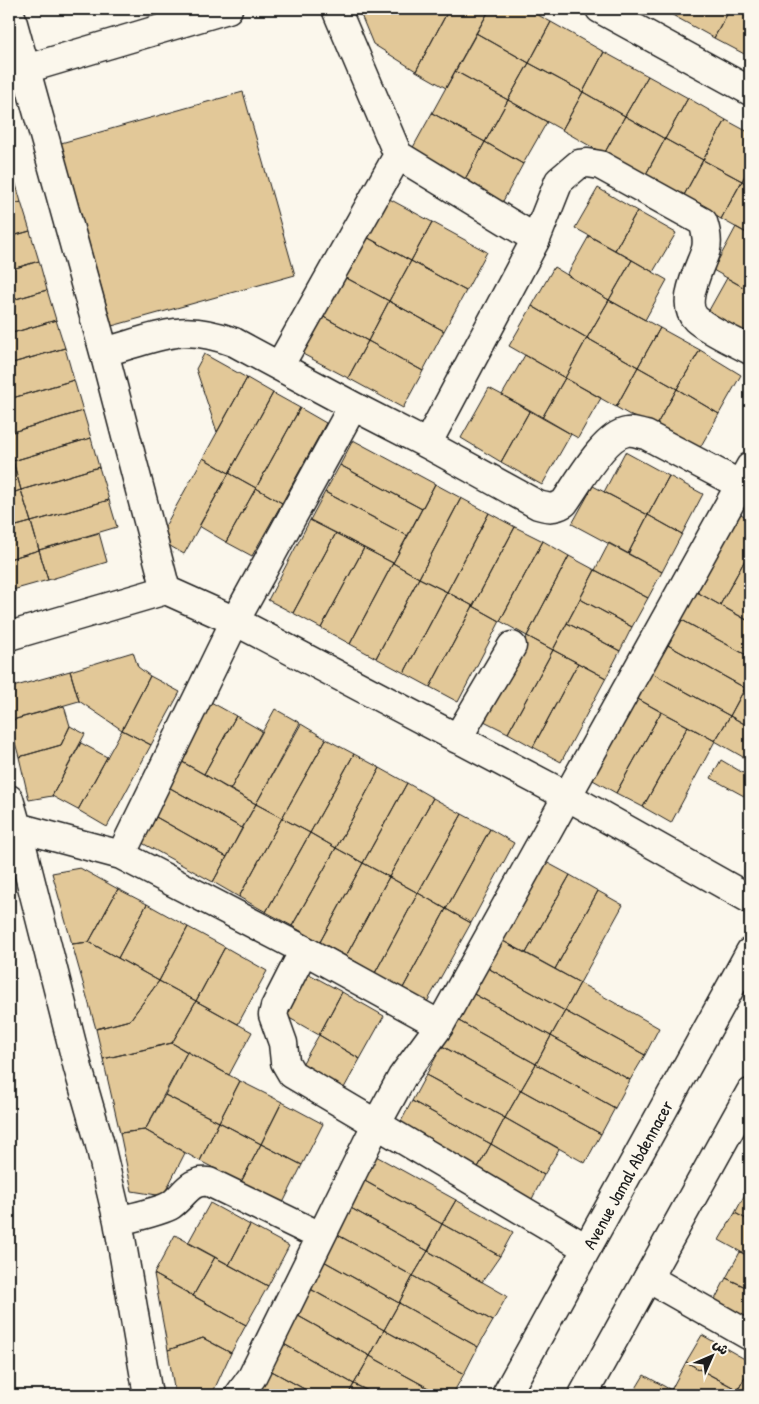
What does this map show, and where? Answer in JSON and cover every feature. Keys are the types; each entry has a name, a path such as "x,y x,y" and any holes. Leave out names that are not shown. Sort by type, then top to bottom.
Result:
{"street":[{"path":"9,9 17,71 104,352 166,590"},
{"path":"17,71 228,9"},
{"path":"336,9 398,155 536,239"},
{"path":"600,9 750,91"},
{"path":"280,365 398,155"},
{"path":"427,444 536,239 559,181 579,164 600,165 704,222 706,249 693,283 690,302 692,312 695,318 705,325 750,350"},
{"path":"104,352 176,333 195,332 215,335 234,342 280,365 353,406 538,505 547,508 556,508 564,503 605,446 618,435 628,431 646,435 747,481 567,796 440,1025 402,1077 320,1236 252,1377 240,1395"},
{"path":"120,855 235,621 353,406"},
{"path":"9,636 166,590 235,621 567,796 750,899"},
{"path":"457,738 512,646"},
{"path":"9,799 78,1068 99,1141 118,1221 148,1395"},
{"path":"17,827 120,855 304,950 440,1025"},
{"path":"304,950 275,1007 273,1015 284,1043 285,1062 292,1074 586,1248"},
{"name":"Avenue Jamal Abdennacer","path":"506,1395 750,952"},
{"path":"583,1395 750,1093"},
{"path":"118,1221 170,1206 194,1183 201,1181 209,1182 320,1236"},
{"path":"648,1278 750,1336"}],"building":[{"path":"389,9 449,9 416,71 373,44 361,15"},
{"path":"449,9 490,9 446,88 416,71"},
{"path":"490,9 527,9 551,22 529,63 476,33"},
{"path":"662,9 681,9 676,17"},
{"path":"681,9 730,9 714,38 676,17"},
{"path":"730,9 750,9 750,57 714,38"},
{"path":"551,22 604,52 583,92 529,63"},
{"path":"476,33 529,63 508,100 455,71"},
{"path":"604,52 648,76 625,116 583,92"},
{"path":"529,63 583,92 562,130 508,100"},
{"path":"455,71 508,100 485,142 432,113"},
{"path":"648,76 688,98 665,139 625,116"},
{"path":"243,92 295,275 112,326 61,143"},
{"path":"583,92 625,116 604,154 562,130"},
{"path":"688,98 726,120 703,160 665,139"},
{"path":"508,100 547,122 523,164 485,142"},
{"path":"432,113 485,142 464,181 411,151"},
{"path":"625,116 665,139 645,176 604,154"},
{"path":"726,120 750,133 750,166 742,181 703,160"},
{"path":"665,139 703,160 683,197 645,176"},
{"path":"485,142 523,164 502,203 464,181"},
{"path":"9,159 13,174 9,176"},
{"path":"703,160 742,181 721,219 683,197"},
{"path":"750,166 750,186 742,181"},
{"path":"13,174 21,202 9,206 9,176"},
{"path":"742,181 750,186 750,235 721,219"},
{"path":"598,188 637,211 615,250 575,228"},
{"path":"382,195 432,222 411,261 361,234"},
{"path":"21,202 30,231 9,237 9,206"},
{"path":"637,211 676,233 653,272 615,250"},
{"path":"432,222 487,252 466,291 411,261"},
{"path":"736,227 750,235 750,291 713,270"},
{"path":"30,231 39,261 9,270 9,237"},
{"path":"361,234 411,261 389,301 339,274"},
{"path":"589,236 632,260 609,300 567,275"},
{"path":"632,260 667,280 645,320 609,300"},
{"path":"39,261 47,290 9,301 9,270"},
{"path":"411,261 466,291 444,331 389,301"},
{"path":"554,267 609,300 587,338 532,306"},
{"path":"339,274 389,301 368,341 318,314"},
{"path":"727,278 750,291 750,333 744,344 703,321"},
{"path":"47,290 56,320 9,334 9,301"},
{"path":"609,300 660,328 638,367 587,338"},
{"path":"389,301 444,331 423,371 368,341"},
{"path":"532,306 587,338 565,378 509,346"},
{"path":"318,314 368,341 348,378 297,351"},
{"path":"56,320 65,348 9,364 9,334"},
{"path":"660,328 700,350 677,389 638,367"},
{"path":"587,338 638,367 616,407 565,378"},
{"path":"368,341 423,371 403,408 348,378"},
{"path":"65,348 74,380 9,399 9,364"},
{"path":"700,350 741,375 719,414 677,389"},
{"path":"204,354 247,378 217,432 196,369"},
{"path":"525,355 565,378 542,418 502,395"},
{"path":"638,367 677,389 654,429 616,407"},
{"path":"247,378 273,393 229,473 203,458"},
{"path":"565,378 601,398 578,438 542,418"},
{"path":"74,380 83,411 9,433 9,399"},
{"path":"489,388 530,410 501,462 461,438"},
{"path":"677,389 719,414 697,453 654,429"},
{"path":"273,393 300,408 256,488 229,473"},
{"path":"300,408 326,423 282,503 256,488"},
{"path":"530,410 571,434 542,485 501,462"},
{"path":"83,411 91,438 13,461 9,447 9,433"},
{"path":"91,438 99,467 21,490 13,461"},
{"path":"353,440 435,484 422,509 340,465"},
{"path":"9,447 13,461 9,462"},
{"path":"625,452 669,476 648,515 604,492"},
{"path":"203,458 229,473 184,554 158,539"},
{"path":"13,461 21,490 9,494 9,462"},
{"path":"340,465 422,509 408,536 325,492"},
{"path":"99,467 109,500 31,522 21,490"},
{"path":"229,473 256,488 226,542 199,526"},
{"path":"669,476 703,494 682,534 648,515"},
{"path":"435,484 461,498 419,578 393,563"},
{"path":"593,486 648,515 628,554 572,524"},
{"path":"256,488 282,503 252,556 226,542"},
{"path":"21,490 31,522 9,528 9,494"},
{"path":"325,492 408,536 393,563 310,520"},
{"path":"461,498 489,513 447,592 419,578"},
{"path":"109,500 117,527 39,550 31,522"},
{"path":"489,513 515,527 473,606 447,592"},
{"path":"739,513 750,519 750,551 720,605 695,591"},
{"path":"648,515 682,534 662,572 628,554"},
{"path":"310,520 336,533 293,613 268,600"},
{"path":"31,522 39,550 9,559 9,528"},
{"path":"515,527 543,541 500,621 473,606"},
{"path":"99,533 107,562 48,580 39,550"},
{"path":"336,533 364,548 321,628 293,613"},
{"path":"543,541 569,556 527,636 500,621"},
{"path":"609,543 662,572 648,598 595,570"},
{"path":"364,548 393,563 350,644 321,628"},
{"path":"39,550 48,580 9,591 9,559"},
{"path":"750,551 750,619 749,621 720,605"},
{"path":"569,556 595,570 553,650 527,636"},
{"path":"393,563 419,578 376,658 350,644"},
{"path":"595,570 648,598 632,627 580,599"},
{"path":"419,578 447,592 404,673 376,658"},
{"path":"695,591 750,622 750,657 680,619"},
{"path":"447,592 473,606 430,687 404,673"},
{"path":"580,599 632,627 620,651 567,623"},
{"path":"473,606 500,621 458,702 430,687"},
{"path":"680,619 750,657 750,678 745,688 666,644"},
{"path":"567,623 620,651 606,678 553,650"},
{"path":"527,636 553,650 508,733 482,720"},
{"path":"666,644 745,688 730,716 650,672"},
{"path":"553,650 578,663 533,747 508,733"},
{"path":"133,652 138,667 150,676 122,730 79,701 70,671"},
{"path":"578,663 606,678 561,762 533,747"},
{"path":"70,671 79,701 9,721 9,688"},
{"path":"650,672 730,716 715,741 636,698"},
{"path":"150,676 180,692 151,745 122,730"},
{"path":"750,678 750,691 745,688"},
{"path":"745,688 750,691 750,727 730,716"},
{"path":"636,698 661,712 616,793 591,779"},
{"path":"209,701 236,716 204,774 177,759"},
{"path":"64,706 70,726 61,745 19,757 9,721"},
{"path":"275,709 300,723 256,804 230,790"},
{"path":"661,712 688,726 643,807 616,793"},
{"path":"236,716 262,731 230,790 204,774"},
{"path":"730,716 750,727 750,761 715,741"},
{"path":"301,724 326,739 282,818 256,804"},
{"path":"70,726 85,734 52,796 29,800 19,757 61,745"},
{"path":"688,726 715,741 671,823 643,807"},
{"path":"122,730 151,745 107,827 78,810"},
{"path":"326,739 354,754 310,833 282,818"},
{"path":"81,743 107,757 78,810 52,796"},
{"path":"354,754 380,768 336,848 310,833"},
{"path":"177,759 256,804 242,828 163,784"},
{"path":"721,760 750,777 750,785 744,796 711,778"},
{"path":"380,768 407,783 363,863 336,848"},
{"path":"407,783 433,798 389,877 363,863"},
{"path":"163,784 242,828 227,857 147,812"},
{"path":"433,798 462,814 418,893 389,877"},
{"path":"256,804 282,818 239,897 213,882"},
{"path":"147,812 227,857 213,882 133,838"},
{"path":"462,814 490,829 446,909 418,893"},
{"path":"282,818 310,833 266,912 239,897"},
{"path":"490,829 514,843 471,923 446,909"},
{"path":"310,833 336,848 292,926 266,912"},
{"path":"336,848 363,863 320,942 292,926"},
{"path":"544,861 570,875 526,953 501,940"},
{"path":"363,863 389,877 346,956 320,942"},
{"path":"80,868 118,889 89,942 72,944 52,873"},
{"path":"570,875 598,891 555,969 526,953"},
{"path":"389,877 418,893 375,973 346,956"},
{"path":"118,889 147,904 118,958 89,942"},
{"path":"598,891 623,905 580,983 555,969"},
{"path":"418,893 446,909 403,988 375,973"},
{"path":"147,904 188,927 159,981 118,958"},
{"path":"446,909 471,923 427,1002 403,988"},
{"path":"188,927 225,947 196,1001 159,981"},
{"path":"501,940 580,983 565,1011 486,967"},
{"path":"89,942 159,981 130,1020 96,1029 72,944"},
{"path":"225,947 267,971 238,1024 196,1001"},
{"path":"486,967 565,1011 551,1036 472,993"},
{"path":"300,969 342,992 319,1035 277,1011"},
{"path":"159,981 196,1001 172,1043 103,1059 96,1029 130,1020"},
{"path":"580,983 659,1028 645,1055 565,1011"},
{"path":"342,992 384,1016 360,1059 319,1035"},
{"path":"472,993 551,1036 536,1064 457,1020"},
{"path":"196,1001 252,1032 229,1075 172,1043"},
{"path":"565,1011 645,1055 630,1080 551,1036"},
{"path":"457,1020 536,1064 521,1090 442,1046"},
{"path":"319,1035 360,1059 339,1097 297,1073"},
{"path":"551,1036 630,1080 615,1108 536,1064"},
{"path":"172,1043 187,1052 145,1130 120,1133 103,1059"},
{"path":"442,1046 521,1090 505,1118 426,1075"},
{"path":"187,1052 240,1081 219,1122 165,1095"},
{"path":"536,1064 615,1108 601,1134 521,1090"},
{"path":"426,1075 505,1118 491,1144 412,1101"},
{"path":"240,1081 282,1102 261,1144 219,1122"},
{"path":"521,1090 601,1134 585,1163 505,1118"},
{"path":"165,1095 219,1122 200,1161 145,1130"},
{"path":"412,1101 491,1144 476,1171 398,1127"},
{"path":"282,1102 323,1124 302,1165 261,1144"},
{"path":"505,1118 559,1149 544,1175 491,1144"},
{"path":"219,1122 261,1144 241,1182 200,1161"},
{"path":"145,1130 185,1153 163,1196 132,1191 120,1133"},
{"path":"261,1144 302,1165 283,1203 241,1182"},
{"path":"491,1144 544,1175 531,1201 476,1171"},
{"path":"376,1156 456,1200 442,1224 363,1180"},
{"path":"363,1180 442,1224 428,1251 349,1207"},
{"path":"750,1185 750,1221 735,1213"},
{"path":"456,1200 513,1232 500,1256 442,1224"},
{"path":"210,1203 250,1225 229,1265 188,1243"},
{"path":"349,1207 428,1251 413,1276 334,1233"},
{"path":"735,1213 750,1221 750,1257 719,1240"},
{"path":"442,1224 500,1256 482,1282 428,1251"},
{"path":"250,1225 289,1246 268,1286 229,1265"},
{"path":"334,1233 413,1276 399,1303 320,1259"},
{"path":"175,1235 215,1257 193,1296 154,1274"},
{"path":"428,1251 507,1296 493,1321 413,1276"},
{"path":"740,1252 750,1257 750,1289 726,1278"},
{"path":"215,1257 268,1286 246,1325 193,1296"},
{"path":"320,1259 399,1303 384,1330 305,1286"},
{"path":"154,1274 246,1325 231,1353 203,1338 168,1350"},
{"path":"413,1276 493,1321 478,1347 399,1303"},
{"path":"726,1278 750,1289 750,1323 712,1305"},
{"path":"305,1286 384,1330 370,1356 291,1312"},
{"path":"399,1303 478,1347 464,1374 384,1330"},
{"path":"291,1312 370,1356 354,1384 275,1339"},
{"path":"384,1330 464,1374 452,1395 441,1395 370,1356"},
{"path":"702,1335 750,1362 750,1368 738,1390 686,1362"},
{"path":"203,1338 231,1353 214,1390 175,1395 168,1350"},
{"path":"275,1339 354,1384 348,1395 315,1395 261,1365"},
{"path":"370,1356 441,1395 376,1395 354,1384"},
{"path":"686,1362 738,1390 735,1395 681,1395 671,1390"},
{"path":"261,1365 315,1395 247,1395"},
{"path":"750,1368 750,1395 746,1395 738,1390"},
{"path":"644,1375 671,1390 681,1395 632,1395"},
{"path":"354,1384 376,1395 348,1395"}]}
